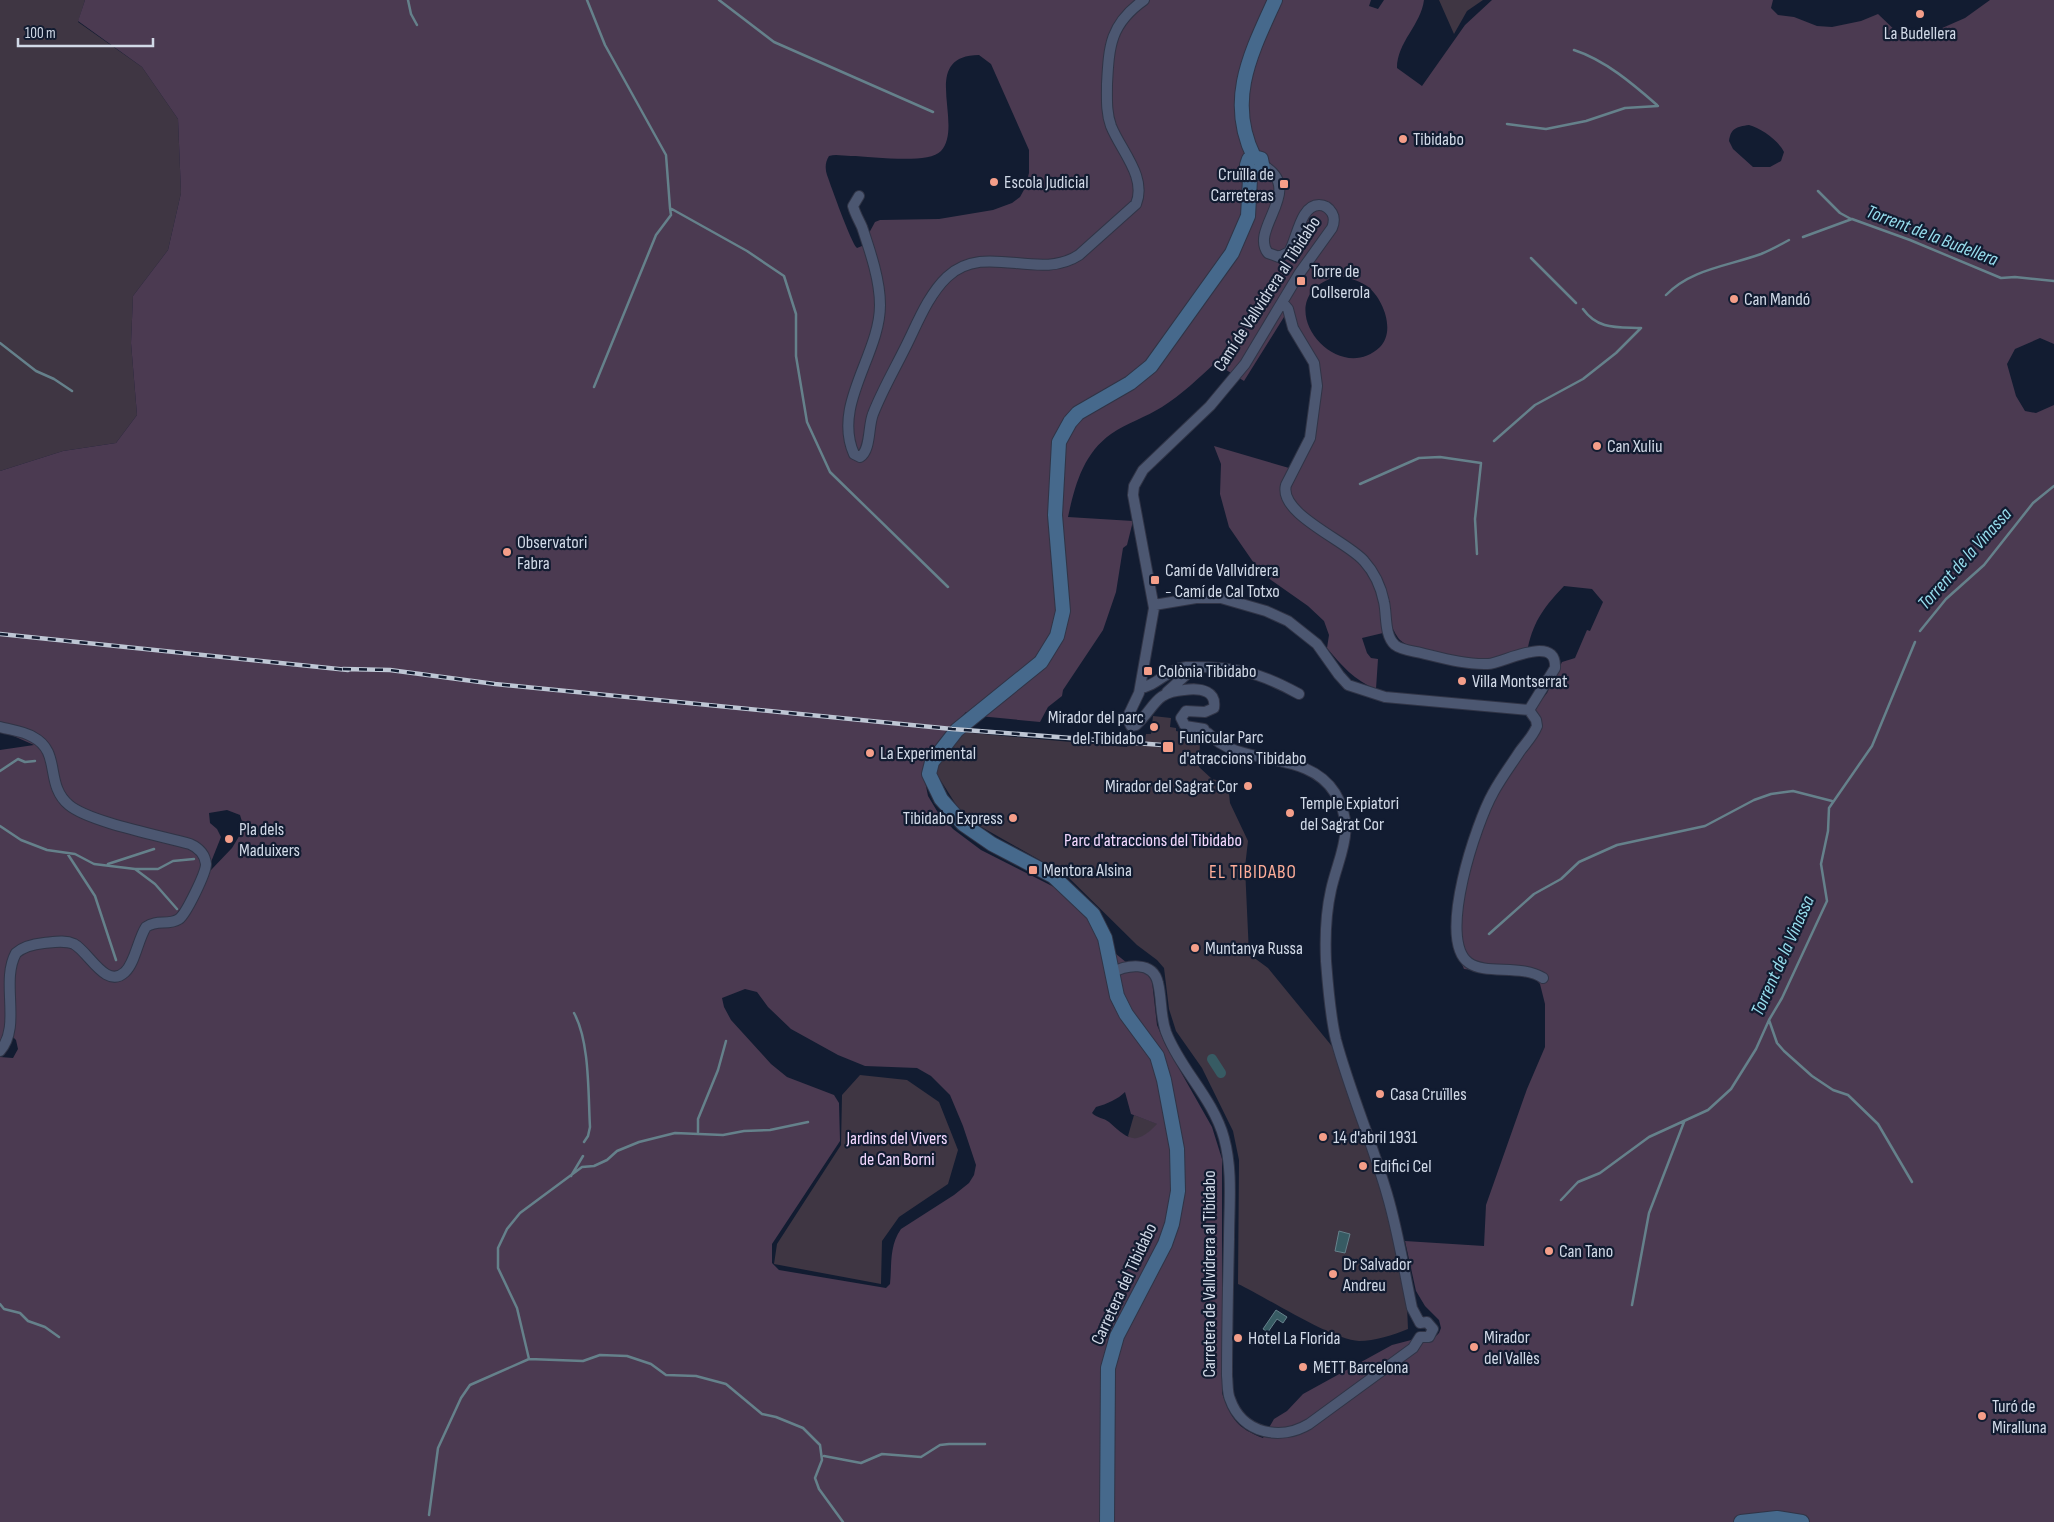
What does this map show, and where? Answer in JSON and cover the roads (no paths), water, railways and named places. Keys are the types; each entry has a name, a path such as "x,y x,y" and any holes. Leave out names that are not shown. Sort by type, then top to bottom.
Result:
{"street":[{"path":"859,196 854,201 854,211 861,225 873,266 880,306 850,413 850,442 854,454 860,457 866,452 872,415 925,309 947,277 968,264 984,260 1047,266 1068,261 1079,255 1136,204 1139,193 1138,178 1109,120 1107,102 1108,76 1111,41 1126,15 1144,0"},
{"path":"1111,974 1104,934 1086,907 1053,876 992,844 963,824 937,793 931,781 929,770 932,762 957,730 1041,662 1052,647 1063,611 1055,515 1062,437 1070,422 1078,413 1130,383 1151,366 1232,254 1248,216 1256,164 1246,139 1243,124 1242,91 1245,70 1275,0"},
{"name":"Camí de Vallvidrera al Tibidabo","path":"1166,692 1148,710 1139,723 1131,726 1128,718 1140,688 1154,605 1134,506 1133,496 1136,481 1152,460 1187,430 1245,364 1306,262 1330,233 1334,219 1326,207 1319,205 1311,208 1304,217 1289,252 1279,257 1268,253 1264,241 1279,189 1274,174 1256,164"},
{"path":"1283,303 1288,309 1293,328 1314,364 1317,386 1310,438 1286,485 1284,492 1287,501 1300,514 1364,560 1374,576 1383,599 1389,636 1400,648 1473,664 1490,664 1527,651 1548,653 1554,659 1556,668 1529,710"},
{"path":"1154,605 1196,598 1221,598 1266,611 1288,621 1317,644 1348,685 1385,697 1529,710 1536,720 1535,732 1489,800 1462,881 1455,924 1456,935 1463,957 1472,965 1527,971 1543,978"},
{"path":"1166,692 1186,674 1186,667"},
{"path":"1140,688 1147,687 1175,668 1221,667 1244,670 1268,677 1299,694"},
{"path":"1166,692 1192,689 1211,694 1215,703 1210,711 1186,711 1181,718 1185,726 1206,731 1225,746 1256,756 1299,766 1315,773 1333,790 1344,811 1345,846 1328,903 1326,960 1328,986 1336,1038 1388,1195 1412,1308 1420,1323"},
{"path":"0,727 30,735 43,744 51,759 56,789 75,810 100,820 190,844 198,849 206,864 180,918 170,922 154,922 146,927 128,969 121,975 113,977 106,974 82,949 68,942 34,944 17,952 9,963 5,975 3,991 8,1033 6,1043 0,1051"},
{"name":"Carretera de Vallvidrera al Tibidabo","path":"1111,974 1125,966 1137,966 1146,968 1156,979 1163,1023 1168,1037 1212,1109 1224,1137 1230,1179 1227,1376 1230,1400 1238,1414 1250,1425 1264,1432 1280,1434 1295,1431 1309,1424 1413,1348 1420,1337"},
{"name":"Carretera del Tibidabo","path":"1107,1522 1108,1368 1117,1336 1165,1244 1178,1191 1177,1149 1161,1068 1150,1046 1126,1014 1116,996 1111,974"},
{"path":"1428,1322 1433,1329 1429,1337 1420,1337 1416,1331 1420,1323 1428,1322"},
{"path":"1741,1522 1777,1518 1802,1522"}],"waterway":[{"path":"408,0 411,14 417,25"},
{"path":"587,0 605,45 666,155 670,208 747,251 784,276 796,314 796,356 807,422 830,472 948,587"},
{"path":"719,0 774,42 933,112"},
{"path":"1574,50 1608,66 1657,105"},
{"path":"1507,124 1546,129 1586,121 1625,108 1658,106"},
{"path":"1818,191 1840,213 1851,219"},
{"path":"594,387 656,235 671,215 670,208"},
{"name":"Torrent de la Budellera","path":"1803,237 1852,219 1910,240 2001,278 2015,277 2054,281"},
{"name":"Torrent de la Budellera","path":"1666,295 1676,286 1698,274 1761,254 1789,240"},
{"path":"1531,258 1576,303"},
{"path":"1583,309 1595,321 1602,324 1616,327 1641,328"},
{"name":"Torrent de la Budellera","path":"1494,441 1535,405 1583,379 1616,353 1641,328"},
{"path":"0,343 36,371 54,379 72,391"},
{"path":"1360,484 1419,458 1440,457 1481,463 1475,519 1477,554"},
{"name":"Torrent de la Vinassa","path":"1920,631 1946,599 1984,565 2033,503 2054,486"},
{"name":"Torrent de la Vinassa","path":"1561,1200 1578,1182 1600,1173 1649,1137 1708,1110 1731,1089 1756,1049 1827,901 1821,864 1828,831 1829,808 1872,746 1915,642"},
{"path":"0,771 18,759 25,762 35,761"},
{"path":"1489,934 1534,894 1561,879 1579,862 1617,845 1705,826 1754,800 1771,794 1793,791 1832,801"},
{"path":"0,826 21,840 47,850 75,854 94,864 135,869 155,884 177,909"},
{"path":"108,864 154,849"},
{"path":"67,853 95,896 116,960"},
{"path":"135,869 158,869 173,861 194,859"},
{"path":"574,1013 586,1053 590,1127 584,1142"},
{"path":"1769,1020 1777,1043 1784,1051 1812,1076 1833,1090 1848,1095 1878,1124 1912,1182"},
{"path":"698,1132 698,1119 718,1070 726,1041"},
{"path":"1212,1059 1221,1073"},
{"path":"429,1515 438,1448 461,1398 470,1385 529,1359 517,1308 498,1268 498,1248 507,1229 520,1213 582,1167 594,1166 607,1160 617,1151 639,1142 675,1133 723,1135 744,1131 770,1130 808,1122"},
{"path":"1632,1305 1649,1213 1684,1122"},
{"path":"571,1176 583,1156"},
{"path":"0,1304 4,1309 20,1313 28,1321 45,1327 59,1337"},
{"path":"529,1359 583,1361 600,1355 627,1356 651,1364 666,1375 696,1376 726,1384 762,1414 776,1417 803,1428 820,1445 822,1460 815,1478 819,1489 843,1522"},
{"path":"824,1456 861,1463 882,1454 921,1457 940,1445 985,1444"}],"railway":[{"path":"0,634 348,670"},
{"path":"343,669 390,670 495,684 952,729 1162,745"}],"place":[{"name":"La Budellera","path":"1920,14"},
{"name":"Tibidabo","path":"1403,139"},
{"name":"Escola Judicial","path":"994,182"},
{"name":"Cruïlla de Carreteras","path":"1284,184"},
{"name":"Torre de Collserola","path":"1301,281"},
{"name":"Can Mandó","path":"1734,299"},
{"name":"Can Xuliu","path":"1597,446"},
{"name":"Observatori Fabra","path":"507,552"},
{"name":"Camí de Vallvidrera - Camí de Cal Totxo","path":"1155,580"},
{"name":"Colònia Tibidabo","path":"1148,671"},
{"name":"Villa Montserrat","path":"1462,681"},
{"name":"Mirador del parc del Tibidabo","path":"1154,727"},
{"name":"Funicular Parc d'atraccions Tibidabo","path":"1168,747"},
{"name":"La Experimental","path":"870,753"},
{"name":"Mirador del Sagrat Cor","path":"1248,786"},
{"name":"Temple Expiatori del Sagrat Cor","path":"1290,813"},
{"name":"Tibidabo Express","path":"1013,818"},
{"name":"Pla dels Maduixers","path":"229,839"},
{"name":"Mentora Alsina","path":"1033,870"},
{"name":"Muntanya Russa","path":"1195,948"},
{"name":"Casa Cruïlles","path":"1380,1094"},
{"name":"14 d'abril 1931","path":"1323,1137"},
{"name":"Edifici Cel","path":"1363,1166"},
{"name":"Can Tano","path":"1549,1251"},
{"name":"Dr Salvador Andreu","path":"1333,1274"},
{"name":"Hotel La Florida","path":"1238,1338"},
{"name":"Mirador del Vallès","path":"1474,1347"},
{"name":"METT Barcelona","path":"1303,1367"},
{"name":"Turó de Miralluna","path":"1982,1416"}],"district":[{"name":"EL TIBIDABO","path":"1253,872"}],"park label":[{"name":"Parc d'atraccions del Tibidabo","path":"1153,840"},
{"name":"Jardins del Vivers de Can Borni","path":"897,1148"}]}
